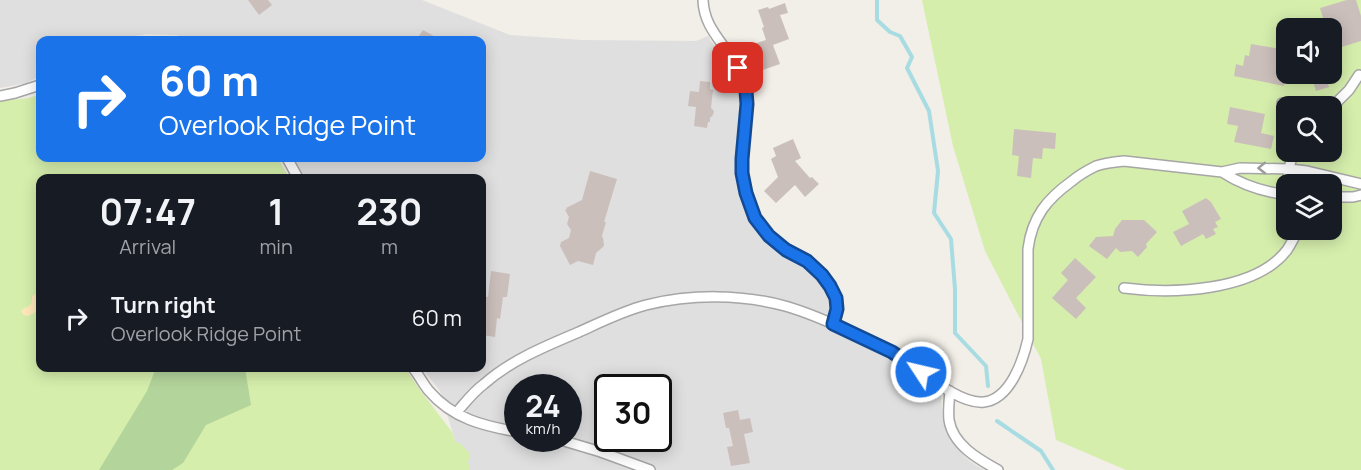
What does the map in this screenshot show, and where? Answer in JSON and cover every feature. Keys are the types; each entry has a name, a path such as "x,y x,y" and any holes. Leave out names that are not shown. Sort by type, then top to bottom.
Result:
{"street":[{"path":"703,0 707,21 733,59 746,91 747,113 742,173 755,218 769,236 786,250 807,261 822,275 836,298 837,309 833,324"},
{"path":"1342,97 1359,75"},
{"path":"0,96 36,86"},
{"path":"456,413 482,385 509,365 558,340 643,306 699,297 762,301 787,307 833,324 892,352 963,399 983,403 999,395 1009,386 1025,354 1028,339 1028,249 1033,225 1048,202 1060,190 1094,167 1124,161 1222,172 1240,168 1289,168 1361,184"},
{"path":"1288,174 1290,162"},
{"path":"1222,172 1237,182 1276,193"},
{"path":"1342,197 1361,195"},
{"path":"1124,288 1147,291 1194,290 1230,282 1254,274 1275,261 1287,250 1292,240"},
{"path":"416,372 429,391 456,413 475,423 504,429"},
{"path":"950,391 949,414 953,432 976,458 998,470"},
{"path":"582,447 650,470"},
{"path":"616,470 620,459"}],"shaded area":[{"path":"0,0 422,0 510,35 582,40 696,41 708,36 733,75 739,93 741,108 735,158 736,182 749,217 758,233 768,245 808,268 819,279 829,293 833,332 885,357 941,394 943,421 948,434 966,458 985,470 464,470 440,391 425,372 486,372 486,174 303,174 296,162 486,162 486,36 180,36 148,34 36,36 36,78 27,83 0,88"}],"green space":[{"path":"922,0 1361,0 1361,470 1126,470 1056,440 1041,359 985,251 953,146"},
{"path":"36,95 36,162 280,162 287,174 36,174 36,372 408,372 452,432 456,443 460,443 470,454 468,462 470,470 0,470 0,101"},
{"path":"154,372 246,372 251,405 206,425 183,463 172,470 99,470 147,391"}],"sand":[{"path":"36,294 36,312 28,316 24,315 21,310 30,305 32,296"}],"building":[{"path":"248,0 268,0 272,5 259,15"},
{"path":"1347,0 1356,0 1361,16 1361,41 1342,47 1342,18 1323,18 1320,8"},
{"path":"785,3 788,13 780,15 789,39 773,45 780,64 760,71 750,45 766,40 758,10"},
{"path":"423,30 434,36 419,36"},
{"path":"1251,44 1276,48 1276,84 1284,84 1284,86 1234,76 1236,64 1243,66 1245,55 1249,56"},
{"path":"700,81 710,82 710,89 713,90 711,108 714,111 707,128 694,126 696,107 688,106 690,91 699,92"},
{"path":"1314,84 1328,84 1329,87 1316,91"},
{"path":"1230,107 1265,114 1261,133 1274,136 1271,149 1234,142 1238,126 1227,124"},
{"path":"1014,129 1056,133 1055,149 1043,148 1042,159 1033,158 1031,178 1017,176 1019,156 1012,155"},
{"path":"793,139 801,158 795,161 810,178 812,177 819,184 805,197 795,185 776,203 764,191 778,177 771,159 776,156 773,148"},
{"path":"590,171 617,179 604,222 606,222 602,236 604,245 596,253 593,265 578,261 570,265 560,246 561,242 569,238 571,230 567,224 569,217 565,210 582,200"},
{"path":"1206,198 1221,219 1215,222 1218,227 1213,229 1216,234 1206,239 1203,234 1181,246 1173,232 1189,224 1182,211"},
{"path":"1122,220 1144,220 1157,232 1138,257 1132,251 1120,252 1116,248 1107,259 1089,246 1096,237 1113,236"},
{"path":"1075,258 1096,277 1076,298 1086,308 1076,319 1052,298 1068,280 1061,273"},
{"path":"491,271 510,274 507,297 503,297 500,319 497,318 495,337 486,336 486,297 488,297"},
{"path":"738,410 740,420 750,418 753,432 744,434 750,463 731,466 727,447 733,446 723,413"}],"waterway":[{"path":"877,0 877,20 890,32 900,36 912,57 907,68 929,111 938,171 934,213 951,239 955,289 955,333 986,366 988,386"},
{"path":"997,421 1041,451 1053,470"}],"route":[{"path":"738,68 746,91 747,104 742,173 755,218 769,236 786,250 807,261 822,275 836,298 837,309 833,324 892,352 921,372"}]}
